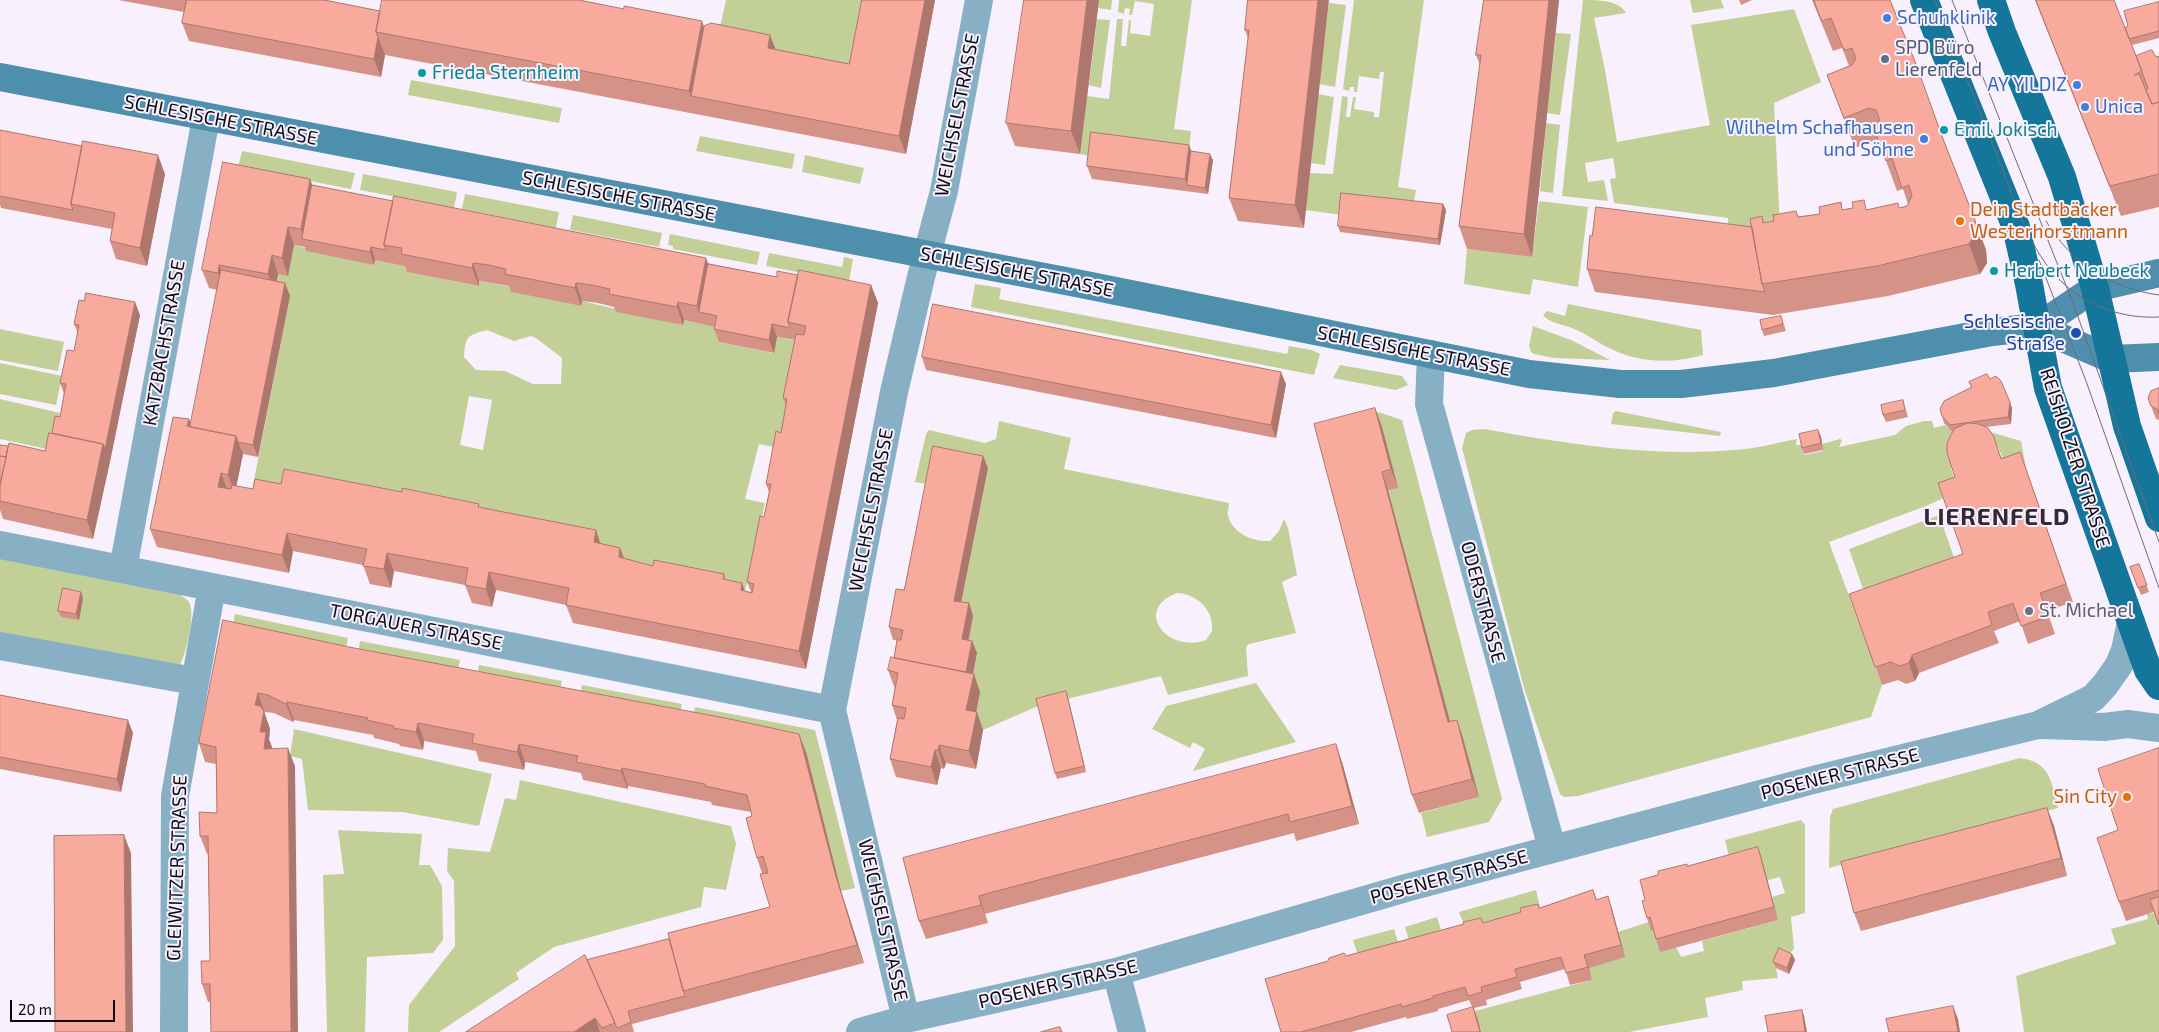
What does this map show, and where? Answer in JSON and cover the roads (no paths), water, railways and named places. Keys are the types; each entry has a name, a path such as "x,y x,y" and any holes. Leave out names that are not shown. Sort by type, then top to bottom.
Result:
{"main road":[{"name":"REISHOLZER STRASSE","path":"1924,0 2016,227 2029,284 2048,388 2148,670 2159,686"},
{"path":"1991,0 2002,32 2062,177 2095,288 2127,426 2159,518"}],"street":[{"name":"WEICHSELSTRASSE","path":"906,1019 832,710 894,392 944,191 979,0"},
{"name":"SCHLESISCHE STRASSE","path":"0,77 206,118 927,254 1529,374 1620,384 1681,384 1774,373 1992,332 2037,327"},
{"name":"KATZBACHSTRASSE","path":"123,569 206,118"},
{"path":"2037,327 2095,288 2159,273"},
{"path":"2037,327 2111,359 2159,358"},
{"name":"ODERSTRASSE","path":"1431,354 1429,404 1552,848"},
{"name":"TORGAUER STRASSE","path":"0,545 832,710"},
{"name":"GLEIWITZER STRASSE","path":"174,1032 175,796 212,587"},
{"name":"POSENER STRASSE","path":"860,1032 906,1019 1116,972 1552,848 2038,725 2094,698 2105,686 2119,665 2125,650 2131,622"},
{"path":"0,646 194,681"},
{"name":"POSENER STRASSE","path":"2038,725 2104,727 2128,724 2159,728"},
{"path":"1116,972 1132,1032"}],"tram line":[{"path":"1935,0 2023,223 2050,270 2072,291 2095,305 2133,316 2159,317"},
{"path":"1952,0 2073,303 2159,542"},
{"path":"2046,221 2067,249 2094,271 2125,287 2159,295"},
{"path":"2039,260 2086,381 2159,588"}],"place":[{"name":"Schuhklinik","path":"1887,18"},
{"name":"SPD Büro Lierenfeld","path":"1885,59"},
{"name":"Frieda Sternheim","path":"422,73"},
{"name":"AY YILDIZ","path":"2077,85"},
{"name":"Unica","path":"2085,107"},
{"name":"Emil Jokisch","path":"1944,130"},
{"name":"Wilhelm Schafhausen und Söhne","path":"1924,139"},
{"name":"Dein Stadtbäcker Westerhorstmann","path":"1960,221"},
{"name":"Herbert Neubeck","path":"1994,271"},
{"name":"Schlesische Straße","path":"2076,333"},
{"name":"St. Michael","path":"2029,611"},
{"name":"Sin City","path":"2127,797"}],"district":[{"name":"LIERENFELD","path":"1997,517"}]}
